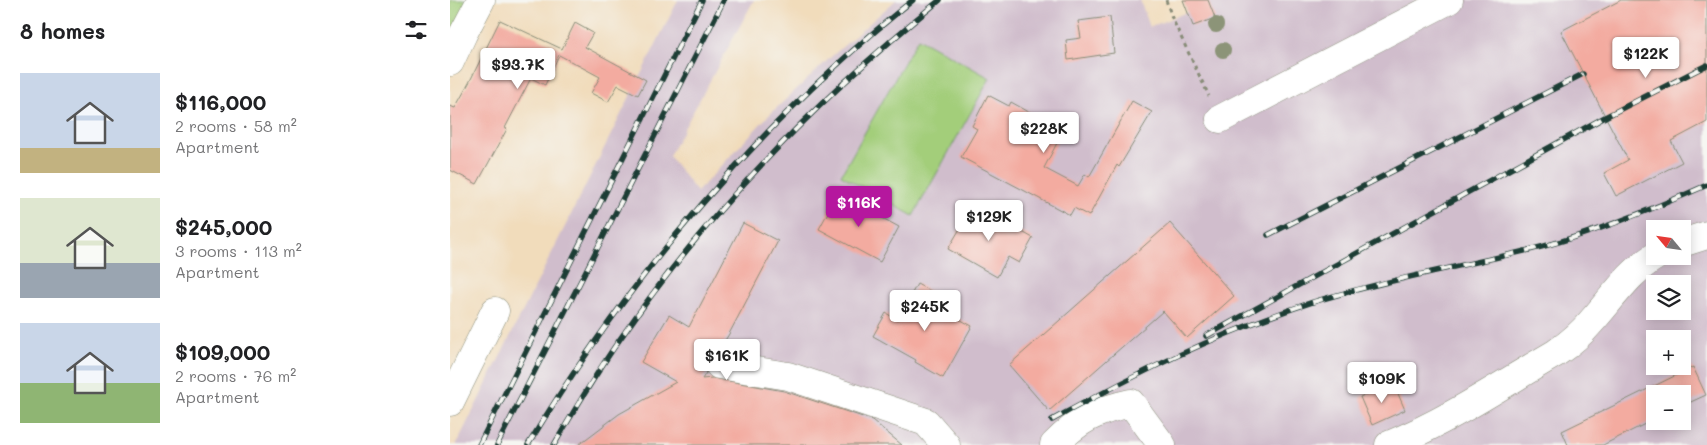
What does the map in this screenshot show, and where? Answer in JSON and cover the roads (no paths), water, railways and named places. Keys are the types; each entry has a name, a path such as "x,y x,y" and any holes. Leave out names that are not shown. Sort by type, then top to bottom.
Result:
{"main road":[{"path":"450,62 481,0"},
{"path":"1220,119 1449,0"},
{"path":"1691,239 1707,235"},
{"path":"1389,445 1433,425 1556,353 1586,328 1625,283 1646,265"},
{"path":"450,402 495,311"},
{"path":"719,365 788,376 926,422 946,445"},
{"path":"1054,445 1070,428 1087,418 1109,408 1132,403 1162,445"}],"railway":[{"path":"479,445 702,0"},
{"path":"497,445 724,0"},
{"path":"528,445 567,383 609,322 701,206 750,151 802,98 856,48 913,0"},
{"path":"554,445 620,339 654,292 728,201 768,158 851,76 940,0"},
{"path":"1206,336 1605,117 1707,65"},
{"path":"1268,235 1583,74"},
{"path":"1052,420 1115,386 1180,355 1246,326 1279,314 1370,286 1562,241 1625,219 1707,185"}]}
